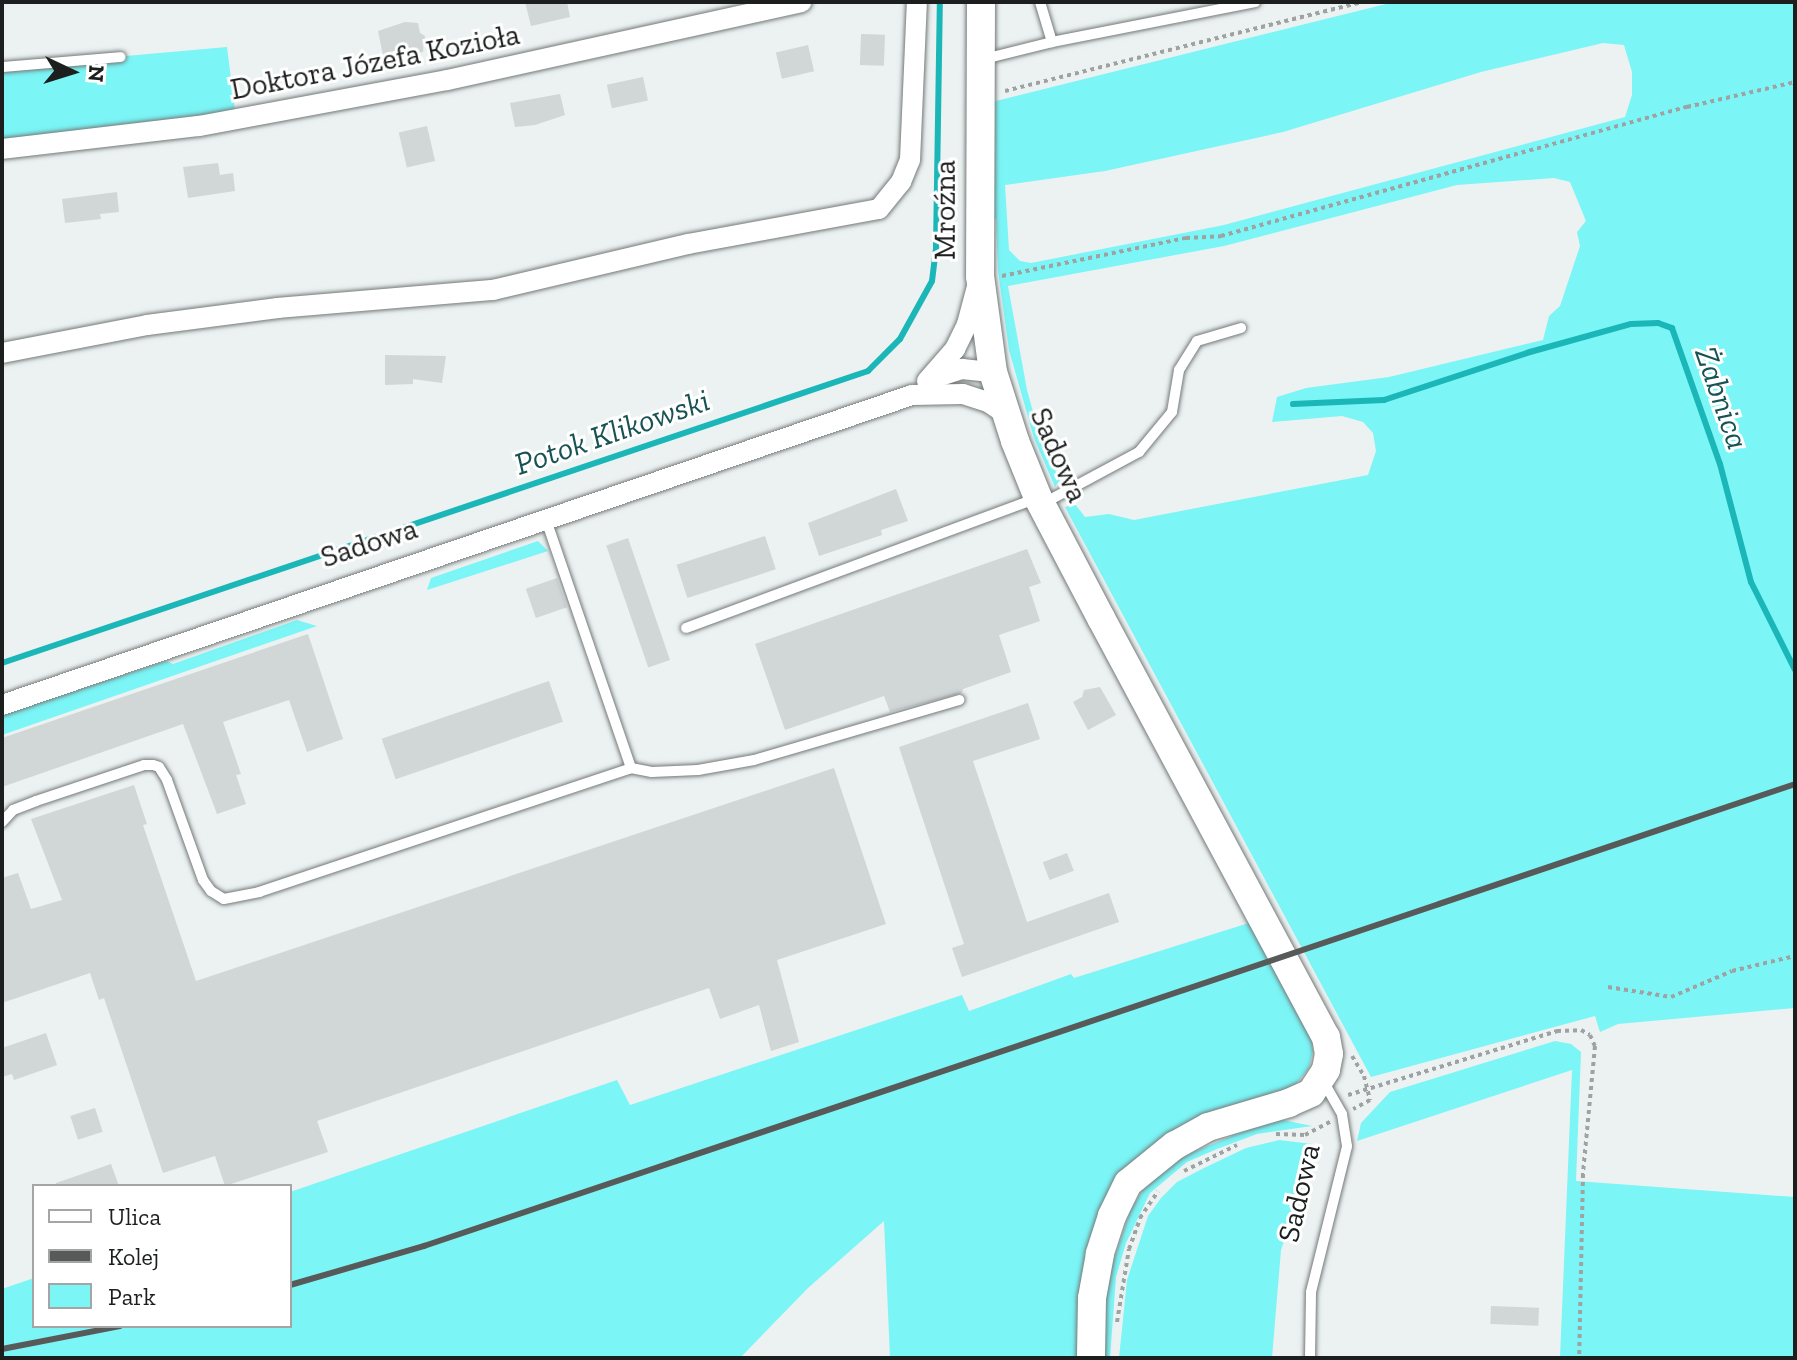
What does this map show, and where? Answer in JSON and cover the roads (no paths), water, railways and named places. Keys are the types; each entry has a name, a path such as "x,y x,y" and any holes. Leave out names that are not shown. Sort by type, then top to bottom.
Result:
{"main road":[{"name":"Mroźna","path":"981,2 980,276 993,372 1007,415"},
{"name":"Sadowa","path":"1007,415 1040,501 1326,1037 1328,1088"},
{"path":"1091,1358 1092,1298 1100,1254 1112,1216 1128,1183 1175,1145 1208,1127 1328,1088"}],"street":[{"name":"Doktora Józefa Kozioła","path":"2,149 199,126 447,80 802,2"},
{"path":"2,353 147,325 278,308 493,290 688,244 879,209 901,182 910,160 917,2"},
{"path":"920,388 955,349 967,324 980,276"},
{"path":"920,388 962,369 993,372"},
{"path":"963,394 993,372"},
{"name":"Sadowa","path":"2,705 546,520 920,388 963,394 988,402 1007,415"}],"lane":[{"path":"1040,2 1052,42"},
{"path":"980,60 1052,42 1255,2"},
{"path":"2,67 121,57"},
{"path":"686,628 1040,501 1139,452 1172,412 1179,370 1197,341 1241,328"},
{"path":"546,520 631,768"},
{"path":"2,822 13,810 36,801 144,765 159,767 167,780 203,880 211,891 224,899 274,888 631,768 652,772 698,770 754,760 959,700"},
{"name":"Sadowa","path":"1310,1358 1311,1292 1347,1146 1328,1088"}],"waterway":[{"name":"Potok Klikowski","path":"2,663 868,371 900,339 932,281 936,247 940,2"},
{"name":"Żabnica","path":"1293,404 1384,400 1530,352 1631,324 1658,323 1672,328 1720,464 1751,582 1795,670"}],"railway":[{"path":"292,1284 424,1246 1795,784"},
{"path":"2,1349 110,1328"}]}
